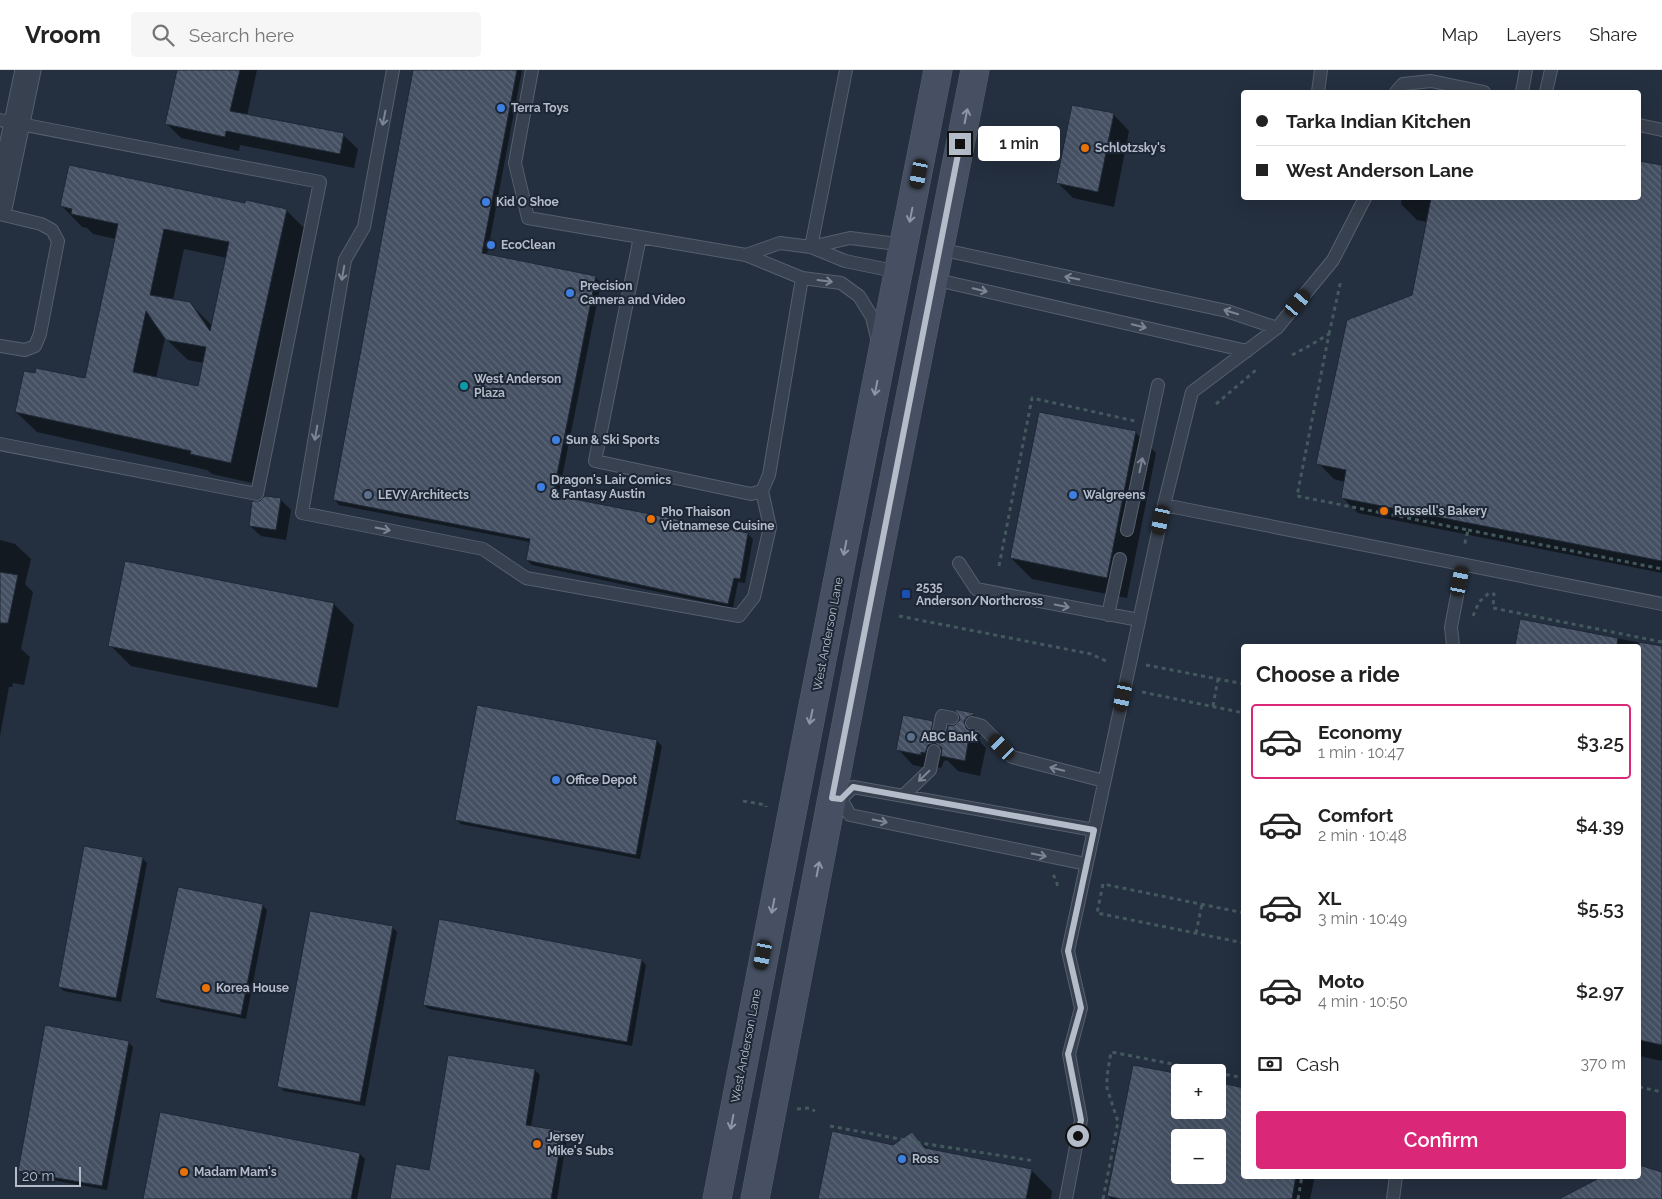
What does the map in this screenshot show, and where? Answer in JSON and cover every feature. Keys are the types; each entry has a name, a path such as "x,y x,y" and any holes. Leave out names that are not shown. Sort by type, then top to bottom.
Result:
{"main road":[{"name":"West Anderson Lane","path":"717,1199 938,70"},
{"path":"754,1199 783,1111 836,799 933,279 975,70"},
{"path":"905,244 939,249"},
{"path":"899,272 933,279"},
{"path":"796,793 836,799"},
{"path":"767,936 784,962 762,1072 783,1111"}],"street":[{"path":"0,204 8,122 28,70"}],"lane":[{"path":"394,70 364,227 345,260 302,512 483,549 526,578 739,616 754,597 770,527 762,491 769,475 802,278"},
{"path":"532,70 515,163 528,218 746,255 802,278 841,283 859,296 872,317 881,360"},
{"path":"811,247 846,70"},
{"path":"1318,90 1321,70"},
{"path":"1522,90 1526,70"},
{"path":"1546,90 1551,70"},
{"path":"1398,90 1403,84 1431,81 1474,90"},
{"path":"0,444 257,494 320,182 8,122"},
{"path":"1641,125 1662,130"},
{"path":"1066,1199 1081,1120 1068,1054 1081,1008 1068,951 1164,504 1192,392 1277,328 1333,260 1364,200"},
{"path":"0,214 41,224 52,230 58,241 40,334 35,346 25,350 0,346"},
{"path":"640,237 595,461 751,494 762,491"},
{"path":"811,247 850,238 905,244"},
{"path":"746,255 780,243 811,247 845,261 899,272"},
{"path":"939,249 1227,310 1277,328"},
{"path":"933,279 1247,351"},
{"path":"1127,530 1158,385"},
{"path":"1164,504 1662,604"},
{"path":"1108,614 1120,559"},
{"path":"959,562 976,590 1140,620"},
{"path":"1452,644 1451,628 1464,565"},
{"path":"938,735 942,716 952,718"},
{"path":"972,723 982,726 1012,757 1104,781"},
{"path":"903,796 930,770 934,751"},
{"path":"1086,864 850,815 836,799 853,787 1094,830"},
{"path":"1393,1199 1396,1179"}],"path":[{"path":"1292,355 1329,334 1297,496 1662,569"},
{"path":"1216,404 1256,370"},
{"path":"999,566 1032,398 1138,422"},
{"path":"1464,547 1468,530"},
{"path":"1472,623 1473,615 1479,602 1489,594 1494,594 1492,608 1662,642"},
{"path":"900,616 1091,654 1106,661"},
{"path":"1144,669 1145,664 1241,683"},
{"path":"1213,706 1218,679"},
{"path":"1141,684 1140,692 1241,712"},
{"path":"742,801 766,806 765,814"},
{"path":"1241,912 1103,884 1097,913 1241,942"},
{"path":"1196,933 1202,904"},
{"path":"1103,1199 1118,1122 1106,1076 1111,1052 1173,1064"},
{"path":"1226,1075 1241,1077"},
{"path":"1641,1087 1662,1092"},
{"path":"783,1111 809,1108 815,1111"},
{"path":"830,1126 1035,1161"},
{"path":"1298,1199 1301,1179"}],"building":[{"path":"177,70 240,70 230,111 344,133 340,154 226,131 225,137 165,124"},
{"name":"West Anderson Plaza","path":"413,70 517,70 482,253 596,276 553,495 748,533 740,579 734,578 728,604 526,560 530,539 333,500"},
{"name":"Schlotzsky's","path":"1072,105 1114,113 1098,192 1056,183"},
{"path":"1641,161 1662,165 1662,561 1341,498 1346,470 1316,464 1347,320 1412,295 1431,200 1641,200"},
{"path":"69,165 245,203 246,200 287,209 231,463 190,454 191,451 15,412 24,371 35,373 36,368 85,378 118,224 71,214 72,209 60,206","holes":["164,229 229,242 210,331 190,302 150,295","146,311 166,340 206,347 198,386 133,372"]},
{"name":"Walgreens","path":"1039,412 1136,431 1107,578 1010,558"},
{"path":"265,496 281,498 276,530 249,526 252,501 260,501"},
{"path":"125,561 334,603 317,688 108,646"},
{"path":"0,572 18,575 8,623 0,623"},
{"path":"1520,619 1618,638 1617,644 1515,644"},
{"path":"1639,642 1662,646 1662,1045 1641,1040 1641,644"},
{"name":"Office Depot","path":"477,705 657,740 636,855 455,820"},
{"path":"954,709 974,713 964,721 966,728 970,731 965,761 941,756 942,748 935,743 928,745 925,753 921,752 921,755 896,750 903,715 933,721 930,738 940,743 946,737 948,726 955,725 960,720 959,715"},
{"path":"84,846 143,857 116,998 58,987"},
{"path":"178,887 263,904 241,1015 155,998"},
{"path":"310,911 393,926 360,1102 277,1087"},
{"path":"439,919 642,959 627,1042 423,1005"},
{"path":"45,1025 129,1041 102,1186 18,1171"},
{"path":"448,1055 535,1069 526,1125 563,1131 551,1199 390,1199 396,1164 429,1170"},
{"path":"1133,1065 1171,1072 1171,1119 1226,1119 1226,1084 1241,1087 1241,1179 1295,1179 1292,1199 1121,1199 1107,1196"},
{"path":"160,1112 360,1153 351,1199 143,1199"},
{"name":"Ross","path":"832,1131 893,1145 912,1132 925,1148 1032,1169 1026,1199 818,1199"},
{"path":"1641,1166 1662,1172 1662,1199 1559,1199 1597,1179 1641,1179"}],"place":[{"name":"Terra Toys","path":"501,108"},
{"name":"Schlotzsky's","path":"1085,148"},
{"name":"Kid O Shoe","path":"486,202"},
{"name":"EcoClean","path":"491,245"},
{"name":"Precision Camera and Video","path":"570,293"},
{"name":"West Anderson Plaza","path":"464,386"},
{"name":"Sun & Ski Sports","path":"556,440"},
{"name":"Dragon's Lair Comics & Fantasy Austin","path":"541,487"},
{"name":"LEVY Architects","path":"368,495"},
{"name":"Walgreens","path":"1073,495"},
{"name":"Russell's Bakery","path":"1384,511"},
{"name":"Pho Thaison Vietnamese Cuisine","path":"651,519"},
{"name":"2535 Anderson/Northcross","path":"906,594"},
{"name":"ABC Bank","path":"911,737"},
{"name":"Office Depot","path":"556,780"},
{"name":"Korea House","path":"206,988"},
{"name":"Jersey Mike's Subs","path":"537,1144"},
{"name":"Ross","path":"902,1159"},
{"name":"Madam Mam's","path":"184,1172"}],"route":[{"path":"960,144 832,798 841,799 853,787 1094,830 1068,951 1081,1008 1068,1054 1081,1120 1078,1136"}]}
